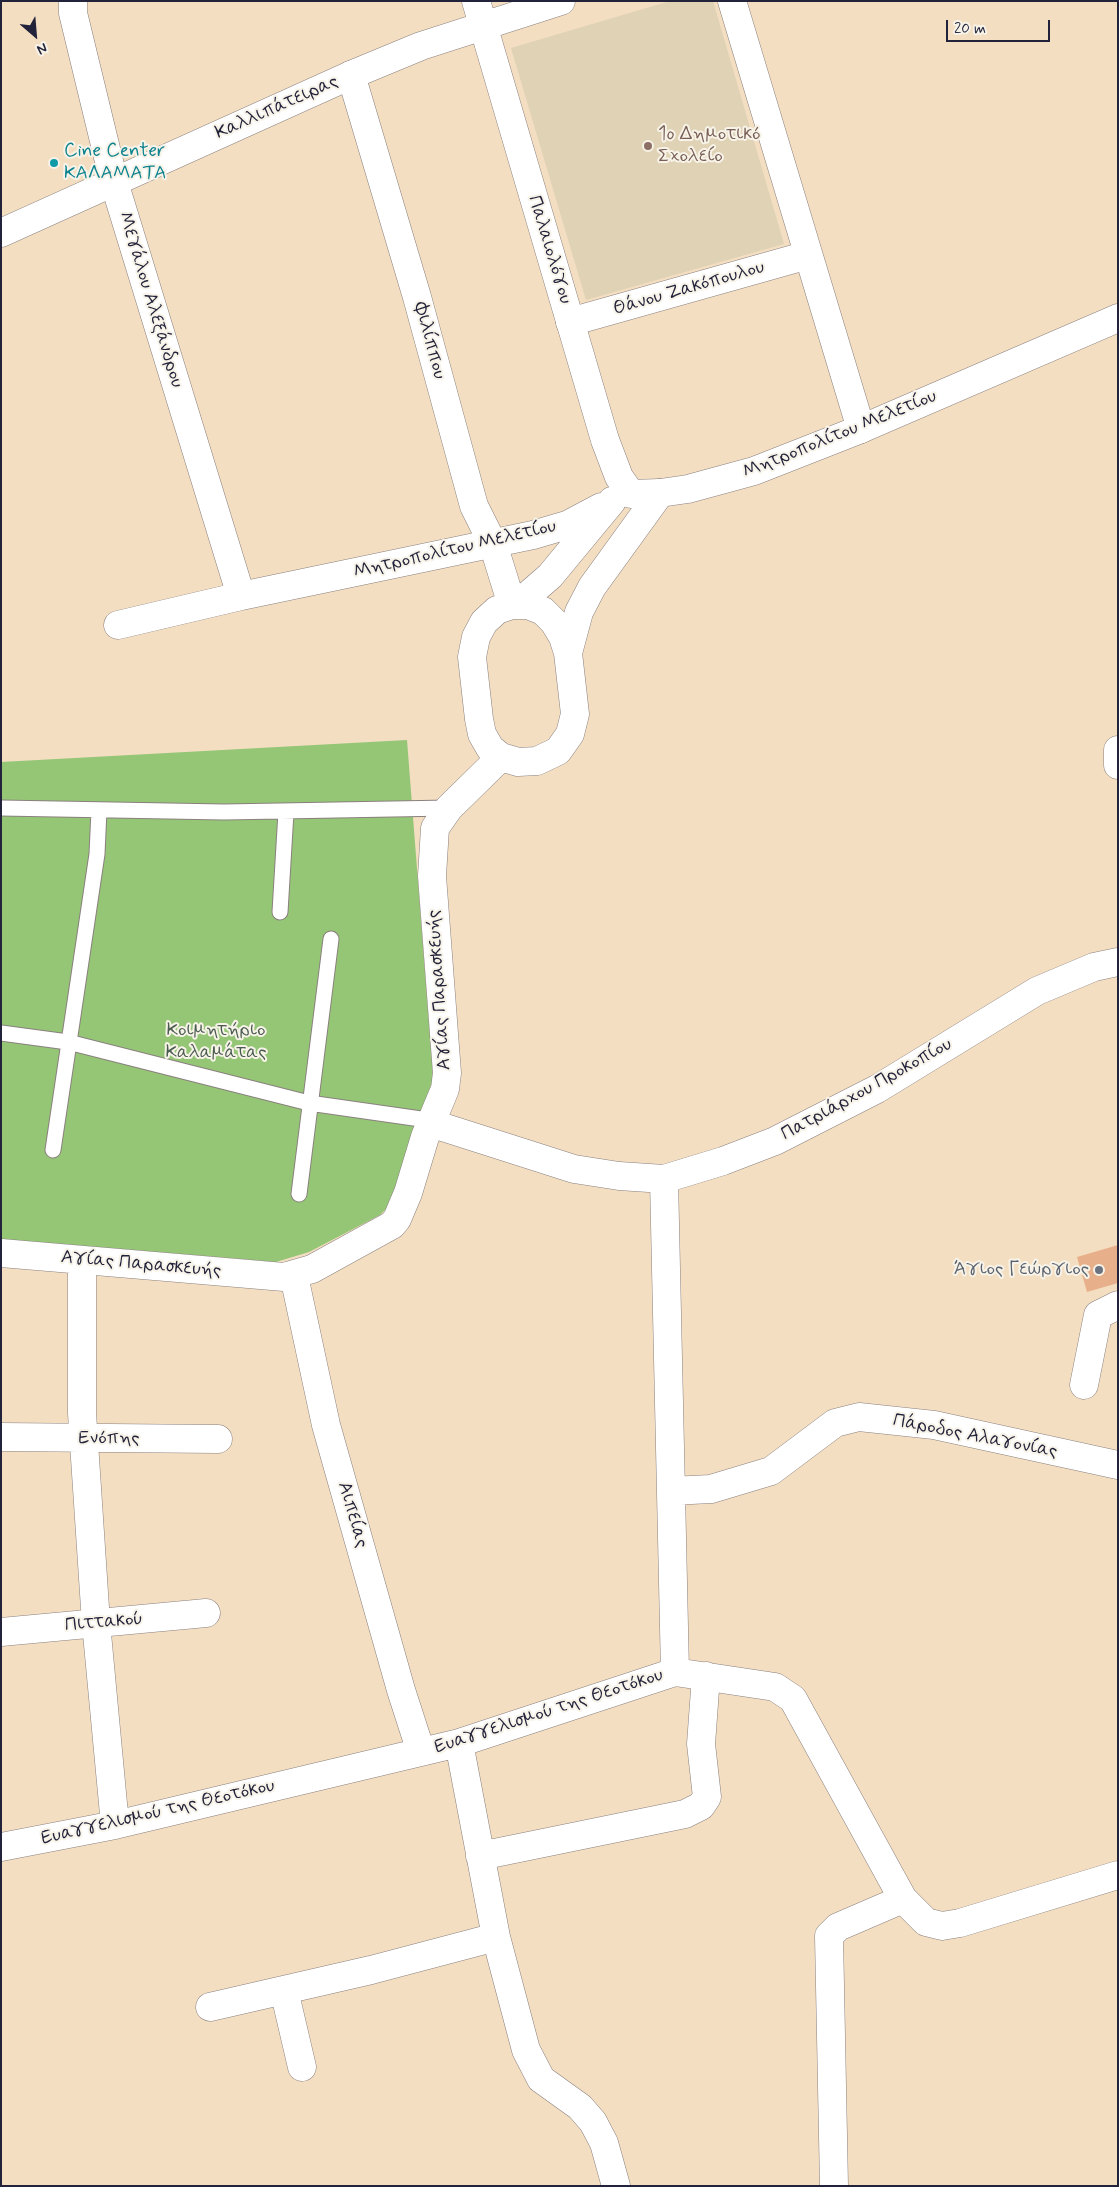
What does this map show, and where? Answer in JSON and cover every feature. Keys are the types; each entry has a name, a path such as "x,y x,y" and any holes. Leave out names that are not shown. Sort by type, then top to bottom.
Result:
{"street":[{"name":"Μεγάλου Αλεξάνδρου","path":"73,1 73,13 114,182 241,596"},
{"name":"Καλλιπάτειρας","path":"1,234 351,75 420,46 479,13 561,1"},
{"path":"732,1 861,429"},
{"name":"Παλαιολόγου","path":"479,13 605,440 619,477 621,497"},
{"name":"Φιλίππου","path":"351,75 417,297 474,506 493,544 512,605"},
{"name":"Θάνου Ζακόπουλου","path":"570,322 808,255"},
{"name":"Μητροπολίτου Μελετίου","path":"118,625 241,596 493,544 567,525 621,497 706,485 754,471 861,429 1118,318"},
{"path":"568,653 579,612 592,587 660,493"},
{"path":"512,605 528,604 543,611 554,622 563,637 568,653 575,714 570,734 558,751 537,761 518,762 501,757 490,748 482,734 472,657 476,637 484,622 497,610 512,605 527,596 550,576 621,497"},
{"path":"1118,750 1118,765"},
{"name":"Αγίας Παρασκευής","path":"1,1253 269,1276 294,1276 392,1226 398,1219 408,1193 430,1123 445,1089 447,1073 432,876 435,828 449,808 501,757"},
{"name":"Πατριάρχου Προκοπίου","path":"430,1123 574,1169 619,1176 664,1179 723,1161 775,1142 877,1089 1037,991 1094,967 1118,962"},
{"path":"664,1179 676,1672"},
{"path":"82,1260 81,1393 96,1623 115,1825"},
{"name":"Αιπείας","path":"294,1276 326,1424 401,1690 421,1752"},
{"path":"1084,1385 1098,1315 1118,1305"},
{"name":"Πάροδος Αλαγονίας","path":"671,1491 711,1489 771,1471 835,1423 859,1417 934,1425 1118,1465"},
{"name":"Ενόπης","path":"1,1437 218,1439"},
{"name":"Πιττακού","path":"1,1632 206,1613"},
{"name":"Ευαγγελισμού της Θεοτόκου","path":"1,1847 115,1825 459,1743 676,1672 775,1687 793,1699 903,1899 926,1922 942,1926 960,1923 1118,1875"},
{"path":"480,1856 685,1814 701,1806 707,1797 701,1744 706,1676"},
{"path":"459,1743 496,1937 520,2031 534,2070 541,2079 580,2107 594,2122 604,2143 616,2186"},
{"path":"834,2186 829,1936 838,1927 903,1899"},
{"path":"210,2007 496,1937"},
{"path":"284,1990 302,2067"}],"lane":[{"path":"1,808 286,812 449,808"},
{"path":"53,1150 97,854 99,810"},
{"path":"280,912 286,812"},
{"path":"299,1194 331,939"},
{"path":"1,1033 68,1042 309,1103 421,1119 430,1123"}],"shaded area":[{"name":"1o Δημοτικό Σχολείο","path":"670,1 713,1 784,244 586,300 511,48"}],"green space":[{"name":"Κοιμητήριο Καλαμάτας","path":"407,740 433,1075 431,1094 389,1206 380,1215 309,1252 276,1262 1,1239 1,762"}],"building":[{"name":"Άγιος Γεώργιος","path":"1118,1245 1118,1283 1087,1292 1077,1257"}],"place":[{"name":"1o Δημοτικό Σχολείο","path":"648,146"},
{"name":"Cine Center ΚΑΛΑΜΑΤΑ","path":"54,163"},
{"name":"Άγιος Γεώργιος","path":"1099,1270"}]}
